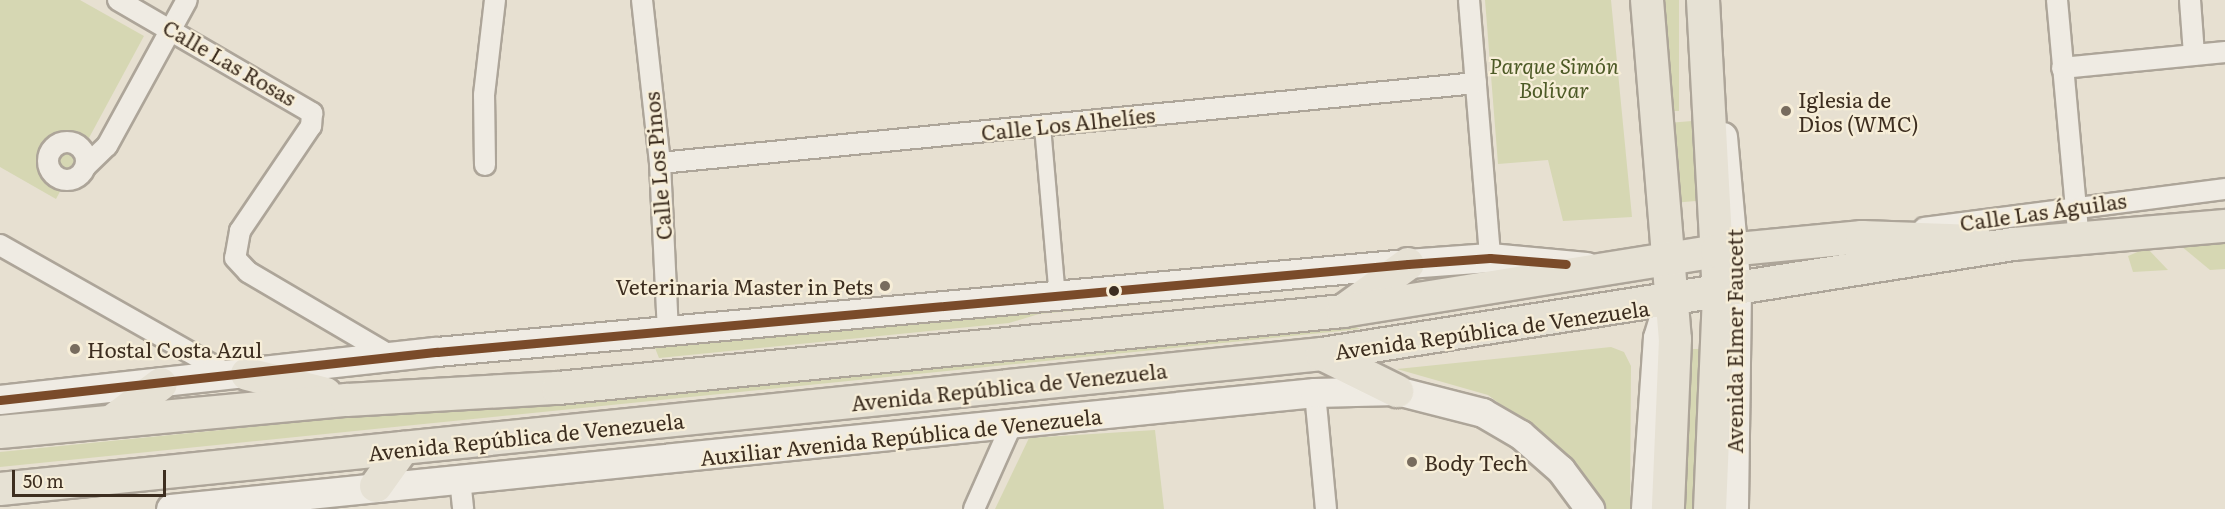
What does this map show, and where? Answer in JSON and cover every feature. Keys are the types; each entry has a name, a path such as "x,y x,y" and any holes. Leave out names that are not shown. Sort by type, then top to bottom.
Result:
{"main road":[{"path":"1647,0 1669,303 1675,339 1668,509"},
{"name":"Avenida Elmer Faucett","path":"1703,0 1710,104 1726,250 1734,509"},
{"name":"Avenida República de Venezuela","path":"0,432 347,400 558,388 1343,311 1667,257 1862,237 2013,244 2225,226"},
{"name":"Avenida República de Venezuela","path":"0,489 332,457 1322,354 1669,303 2013,244"},
{"path":"1646,509 1658,338 1669,303 1688,288 1726,250"},
{"path":"0,400 393,357 1408,264 1490,258 1598,268"},
{"path":"1343,311 1408,264"},
{"name":"Avenida Elmer Faucett","path":"1710,509 1728,293"},
{"path":"1395,303 1397,344"},
{"path":"1322,354 1397,391"},
{"path":"238,375 347,400"},
{"path":"112,422 160,384"},
{"name":"Auxiliar Avenida República de Venezuela","path":"186,508 368,487 1011,426 1315,393 1397,391 1483,413 1521,435 1580,503"},
{"path":"332,457 368,487 403,448"}],"street":[{"name":"Calle Las Rosas","path":"118,0 171,28 312,113 311,126 240,231 235,258 248,272 393,357"},
{"path":"86,166 107,146 187,0"},
{"path":"485,165 484,95 495,0"},
{"name":"Calle Los Pinos","path":"642,0 660,164 668,332"},
{"path":"1468,0 1490,258"},
{"path":"2057,0 2079,240"},
{"path":"2190,0 2194,55"},
{"path":"2062,68 2225,52"},
{"name":"Calle Los Alhelíes","path":"660,164 1476,83"},
{"path":"1042,126 1057,297"},
{"name":"Calle Las Águilas","path":"1862,237 2076,205 2225,189"},
{"path":"0,245 238,375"},
{"path":"1315,393 1326,509"},
{"path":"974,509 1011,426"},
{"path":"460,479 463,509"}],"green space":[{"path":"0,0 80,0 144,36 56,199 0,167"},
{"name":"Parque Simón Bolívar","path":"1485,0 1611,0 1632,217 1563,221 1548,160 1498,164"},
{"path":"1661,0 1679,0 1679,111 1661,111"},
{"path":"1692,121 1699,201 1681,202 1674,123"},
{"path":"2225,236 2225,269 2210,270 2175,241"},
{"path":"2147,248 2168,270 2133,272 2128,256"},
{"path":"1165,297 1167,302 1039,314 1009,323 659,358 655,348"},
{"path":"1339,318 1360,329 0,467 0,452"},
{"path":"1611,347 1624,352 1631,366 1630,509 1607,509 1571,458 1488,395 1397,369"},
{"path":"1683,349 1706,349 1706,509 1683,509"},
{"path":"1155,430 1164,509 995,509 1029,438"}],"transit line":[{"path":"0,400 437,352 1408,264 1490,258 1566,264"}],"place":[{"name":"Iglesia de Dios (WMC)","path":"1786,111"},
{"name":"Veterinaria Master in Pets","path":"885,286"},
{"name":"Hostal Costa Azul","path":"75,349"},
{"name":"Body Tech","path":"1412,462"}]}
